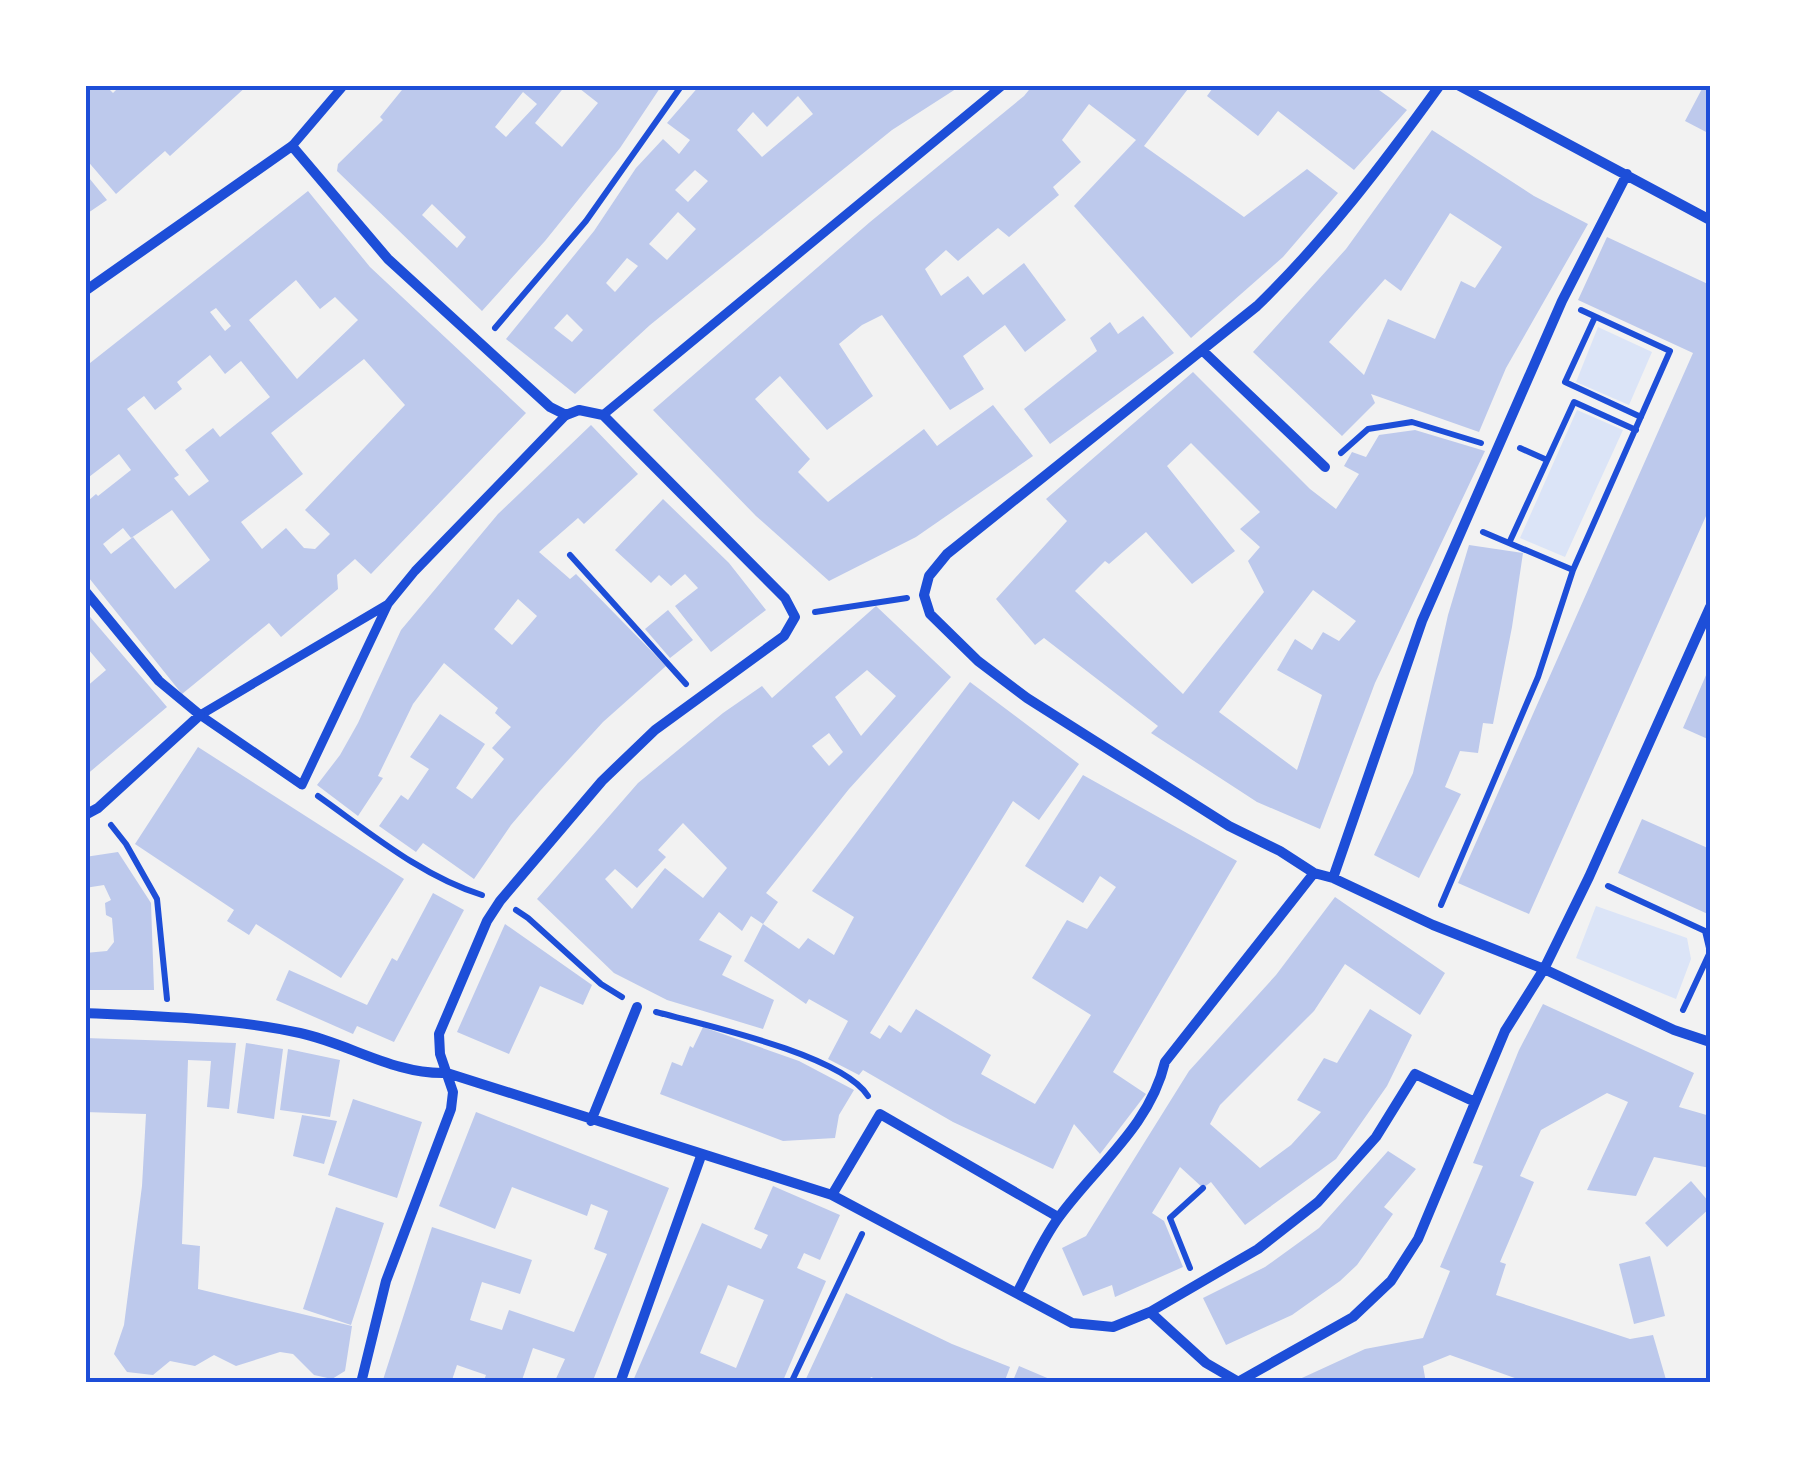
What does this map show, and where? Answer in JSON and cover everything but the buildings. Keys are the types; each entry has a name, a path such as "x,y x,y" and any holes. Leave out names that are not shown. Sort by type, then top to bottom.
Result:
{"street":[{"path":"85,291 292,146 344,85"},
{"path":"602,416 1003,85"},
{"path":"1440,85 1354,202 1303,261 1257,306 947,554 930,576 924,596 930,614 949,635 1027,698 1228,826 1314,873 1544,969 1674,1030 1710,1042"},
{"path":"1458,85 1710,220"},
{"path":"292,146 388,258 550,407 566,415"},
{"path":"1333,878 1422,621 1562,301 1626,174"},
{"path":"1203,350 1324,467"},
{"path":"85,591 160,681 200,715 302,785 388,604 566,415 579,410 602,416 786,598 795,616 784,636 655,730 602,781 487,921 439,1034 440,1054 453,1092 451,1109 386,1281 360,1383"},
{"path":"85,814 98,808 200,715 388,604"},
{"path":"1150,1312 1206,1363 1237,1382 1308,1346 1353,1317 1392,1281 1418,1239 1505,1031 1544,969 1589,877 1710,607"},
{"path":"1016,1293 1058,1217 1107,1162 1158,1091 1165,1062 1314,873"},
{"path":"591,1121 637,1006"},
{"path":"85,1014 169,1017 301,1033 404,1069 448,1074 832,1195 1072,1323 1112,1328 1150,1312 1258,1249 1318,1202 1376,1137 1415,1074 1475,1102"},
{"path":"832,1195 880,1114 1058,1217"},
{"path":"620,1383 700,1156"}],"path":[{"path":"481,344 586,221 682,85"},
{"path":"1433,925 1538,677 1573,570 1670,351 1562,301"},
{"path":"1595,317 1566,382 1641,417"},
{"path":"1510,542 1580,389"},
{"path":"1574,402 1636,430"},
{"path":"1324,467 1368,429 1412,422 1499,448"},
{"path":"1534,454 1546,460"},
{"path":"1463,526 1573,570"},
{"path":"570,555 678,672 696,698"},
{"path":"795,616 924,596"},
{"path":"302,785 419,866 460,888 500,901 528,918 601,984 637,1006 763,1040 799,1054 860,1084 880,1114"},
{"path":"98,808 126,844 156,900 169,1017"},
{"path":"1589,877 1705,930 1710,952 1674,1030"},
{"path":"1197,1283 1170,1218 1203,1188"},
{"path":"791,1383 872,1215"}],"shaded area":[{"path":"1598,327 1652,352 1629,405 1576,382"},
{"path":"1577,410 1623,430 1565,557 1520,538"},
{"path":"1596,906 1687,938 1691,959 1676,999 1576,958"}]}
